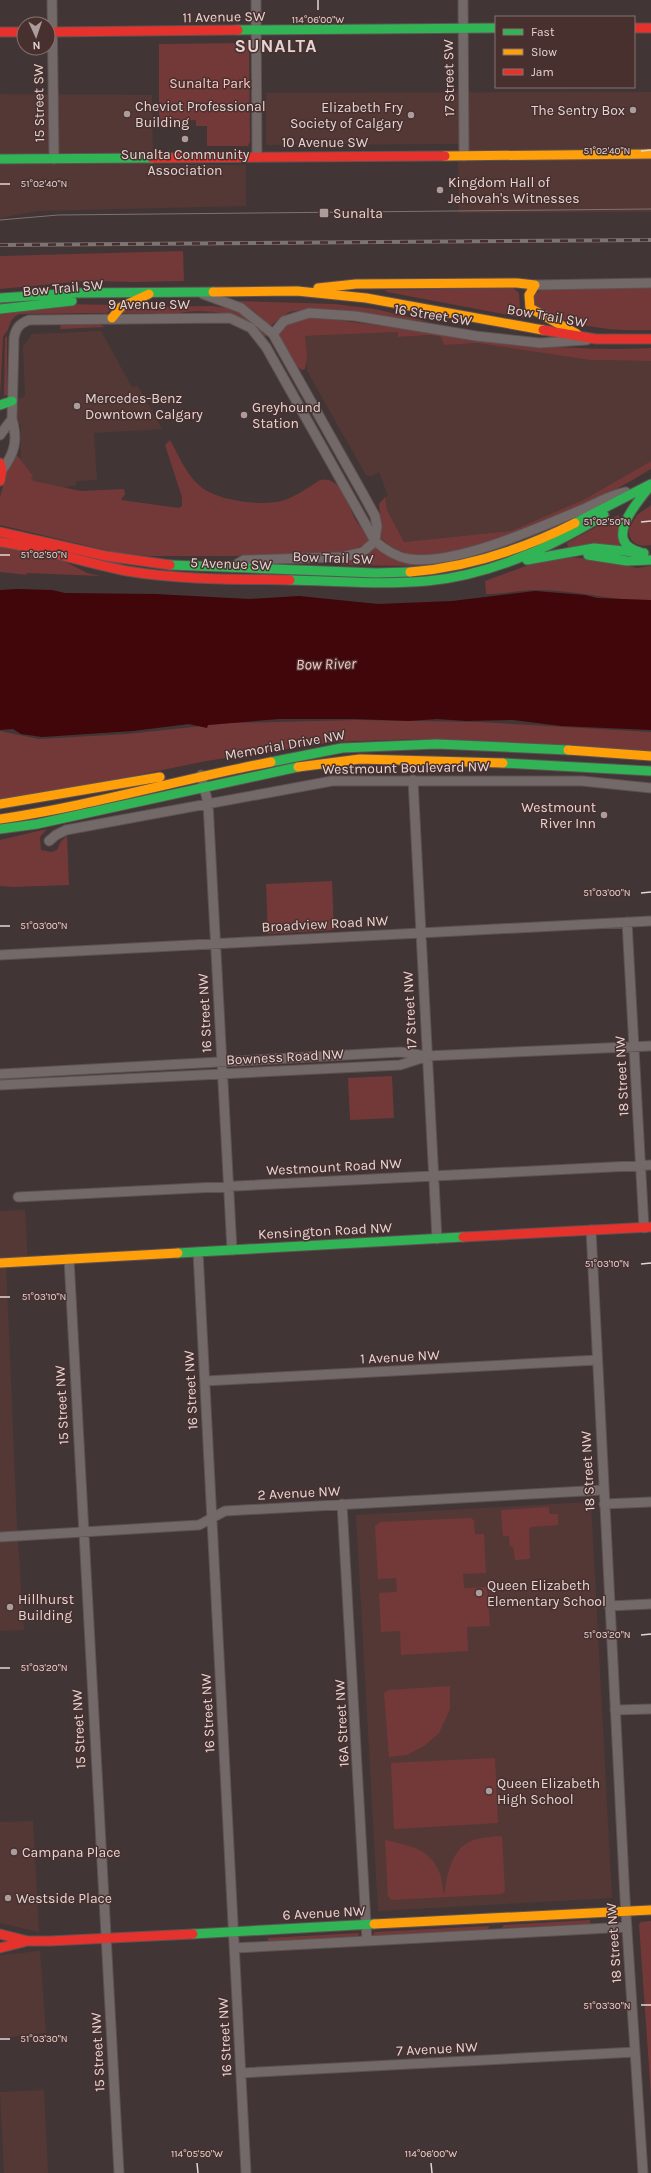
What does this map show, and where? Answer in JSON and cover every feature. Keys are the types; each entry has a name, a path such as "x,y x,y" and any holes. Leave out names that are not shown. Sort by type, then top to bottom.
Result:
{"main road":[{"name":"11 Avenue SW","path":"56,32 495,28"},
{"path":"635,28 651,28"},
{"path":"0,32 16,32"},
{"name":"10 Avenue SW","path":"0,159 651,154"},
{"path":"297,291 356,284 517,283 535,286 529,295 530,308 541,317 569,326 580,336"},
{"name":"Bow Trail SW","path":"0,298 56,293 297,291 366,298 596,339 651,340"},
{"name":"Bow Trail SW","path":"0,309 42,303 107,299 128,292"},
{"path":"112,318 121,307 154,292"},
{"path":"0,405 12,401"},
{"path":"0,481 1,467"},
{"path":"647,552 628,546 623,537 622,529 626,518 651,484"},
{"name":"Bow Trail SW","path":"0,532 132,560 229,569 376,573 411,572 443,568 490,557 529,544 557,532 651,484"},
{"name":"5 Avenue SW","path":"0,542 130,571 228,579 382,583 429,580 474,572 512,560 571,536 617,507 635,491"},
{"path":"512,560 528,560 594,548 647,552"},
{"path":"567,554 594,555 622,562 641,563 651,560"},
{"name":"Memorial Drive NW","path":"0,819 41,813 201,775 314,752 372,745 437,744 543,748 651,756"},
{"name":"Memorial Drive NW","path":"0,829 37,824 308,765 360,759 470,761 651,771"},
{"path":"0,804 44,798 114,784 177,775 191,778"},
{"path":"0,835 37,824"},
{"name":"Kensington Road NW","path":"0,1263 647,1227"},
{"name":"6 Avenue NW","path":"0,1934 28,1941 105,1939 651,1910"},
{"path":"0,1948 28,1941"}],"street":[{"name":"15 Street SW","path":"51,16 52,0"},
{"path":"256,0 257,157"},
{"name":"17 Street SW","path":"463,0 464,156"},
{"name":"15 Street SW","path":"51,56 54,159"},
{"path":"535,286 651,284"},
{"path":"199,292 241,308 273,334 375,516 377,526 375,541 363,552 342,557 244,560 229,569"},
{"name":"16 Street SW","path":"273,334 284,321 309,313 354,316 476,336 540,343 596,339"},
{"name":"9 Avenue SW","path":"12,401 14,338 17,328 22,323 29,320 159,318 164,320 180,318 230,318 251,328 266,347 375,541"},
{"path":"1,467 12,458 14,450 15,429 12,419 12,401"},
{"path":"0,435 12,419"},
{"path":"375,541 396,555 409,559 426,560 451,556 528,534 621,493 635,491"},
{"name":"16 Street NW","path":"201,775 208,803 232,1250"},
{"name":"Westmount Boulevard NW","path":"49,841 56,834 66,830 332,780 582,781 651,788"},
{"name":"17 Street NW","path":"413,780 426,1056 437,1239"},
{"name":"Broadview Road NW","path":"0,955 651,921"},
{"name":"18 Street NW","path":"627,922 641,1165 647,1227"},
{"name":"Bowness Road NW","path":"0,1074 401,1052 426,1056 651,1046"},
{"name":"Bowness Road NW","path":"0,1085 400,1065 426,1056"},
{"name":"Westmount Road NW","path":"18,1197 651,1164"},
{"name":"18 Street NW","path":"591,1230 609,1606 626,1911 643,2173"},
{"name":"16 Street NW","path":"198,1252 246,2173"},
{"name":"15 Street NW","path":"69,1259 119,2173"},
{"name":"1 Avenue NW","path":"205,1381 597,1360"},
{"name":"2 Avenue NW","path":"0,1537 199,1525 225,1511 603,1490"},
{"path":"604,1504 651,1502"},
{"name":"16A Street NW","path":"342,1504 367,1941"},
{"path":"609,1606 651,1604"},
{"path":"615,1710 651,1709"},
{"path":"495,1918 496,1934"},
{"path":"235,1948 627,1927"},
{"name":"7 Avenue NW","path":"241,2073 635,2052"}],"shaded area":[{"path":"651,92 651,212 459,213 458,144 266,144 266,93"},
{"path":"0,94 152,95 153,165 246,165 246,206 37,211 0,218"},
{"path":"101,331 132,387 138,386 162,429 94,433 97,480 76,481 76,485 55,490 20,485 21,425 17,421 18,399 25,396 23,346 32,334"},
{"path":"398,332 399,337 430,335 441,337 444,345 477,343 590,360 651,361 651,461 585,499 511,531 404,542 387,510 385,497 388,496 379,472 372,476 366,475 307,371 305,336"},
{"path":"25,1210 28,1262 6,1264 17,1527 24,1630 0,1631 0,1211"},
{"path":"591,1502 612,1898 378,1911 356,1515"},
{"path":"33,1821 39,1932 0,1923 0,1822"},
{"path":"40,1951 46,2033 0,2038 0,1955"},
{"path":"44,2090 48,2173 4,2173 0,2092"}],"green space":[{"name":"Sunalta Park","path":"247,43 249,50 250,141 248,146 207,146 207,126 196,126 196,120 170,121 169,127 159,127 159,44"},
{"path":"183,251 184,281 85,281 0,289 0,256"},
{"path":"513,288 519,293 520,309 525,318 387,292 385,290"},
{"path":"651,288 651,330 607,329 578,324 550,316 536,310 532,297 539,291 546,289"},
{"path":"236,301 335,304 375,309 430,322 309,309 289,312 270,326 253,310"},
{"path":"65,304 116,305 107,313 20,314 15,316 3,337 0,397 0,312"},
{"path":"212,306 226,308 246,315 266,335 263,338 254,327 242,319 216,312 184,312 168,317 156,313 121,313 128,307"},
{"path":"310,317 522,344 608,349 651,348 651,361 590,360 477,343 444,345 441,337 430,335 398,337 398,332 305,336 307,358 305,369 302,370 294,364 278,335 289,323"},
{"path":"61,324 99,324 105,327 60,329"},
{"path":"7,336 7,395 4,396 5,338"},
{"path":"170,440 183,464 195,481 207,491 217,496 254,503 276,502 294,496 320,480 333,482 343,492 355,519 369,540 359,548 341,552 238,556 149,556 113,552 0,525 0,497 7,472 17,455 33,476 31,478 33,481 81,491 124,489 125,494 121,500 179,508 182,506 182,497 165,445"},
{"path":"651,461 651,469 589,503 524,531 466,549 422,556 402,552 381,538 382,529 379,504 385,497 387,510 404,542 511,531 585,499"},
{"path":"651,505 651,545 638,545 630,537 629,528 637,515"},
{"path":"618,515 621,518 622,546 568,547 567,543"},
{"path":"0,544 62,560 87,573 101,576 26,573 28,575 0,572"},
{"path":"376,547 391,556 463,559 414,566 341,565 341,561 363,556"},
{"path":"566,557 595,559 637,568 651,566 651,601 637,601 552,590 532,590 486,594 485,581 534,563"},
{"path":"357,720 478,722 651,732 651,751 420,739 333,742 206,761 51,793 0,799 0,731 39,739 127,734 230,723"},
{"path":"47,829 40,837 41,850 51,852 57,850 61,841 67,836 69,885 0,886 0,840"},
{"path":"332,881 334,930 268,934 266,884"},
{"path":"392,1076 394,1118 350,1120 348,1078"},
{"path":"549,1507 549,1514 558,1514 558,1525 531,1527 529,1529 530,1559 515,1560 513,1547 510,1546 509,1536 503,1536 501,1510"},
{"path":"470,1518 474,1520 475,1534 484,1534 486,1573 463,1574 464,1588 487,1587 490,1626 467,1627 468,1651 401,1655 400,1631 381,1632 379,1593 397,1592 396,1578 378,1579 375,1526 380,1522"},
{"path":"450,1686 450,1709 439,1733 424,1746 407,1755 389,1757 384,1693 388,1690"},
{"path":"495,1758 498,1823 394,1829 391,1763"},
{"path":"502,1836 505,1891 502,1894 391,1900 388,1896 385,1840 412,1847 426,1854 437,1867 441,1877 444,1896 449,1870 461,1847 468,1842 477,1839"},
{"path":"590,1920 590,1924 502,1928 504,1925"},
{"path":"651,1921 651,2096 639,1924 641,1922"},
{"path":"489,1926 488,1930 375,1936 373,1934 375,1932"},
{"path":"359,1933 358,1937 268,1942 268,1938"}],"water":[{"name":"Bow River","path":"0,590 52,590 65,593 156,594 249,599 299,596 378,604 452,601 535,591 585,595 597,598 651,600 651,730 561,726 513,720 467,721 437,719 409,721 279,719 208,725 207,728 189,724 133,731 42,737 21,734 13,729 0,730"}],"tram line":[{"path":"0,220 58,215 651,209"}],"railway":[{"path":"0,245 651,240"}],"traffic: fast":[{"path":"238,30 495,28"},
{"path":"0,159 152,158"},
{"path":"0,298 75,293 213,292"},
{"path":"0,309 72,301"},
{"path":"0,405 12,401"},
{"path":"575,523 651,484"},
{"path":"640,552 629,547 623,540 623,531 626,521 638,501 651,485"},
{"path":"290,580 393,583 451,578 497,566 541,549 604,515"},
{"path":"527,560 594,548 644,553"},
{"path":"588,555 627,561 651,560"},
{"path":"170,565 376,573 410,572"},
{"path":"271,762 342,748 437,744 568,750"},
{"path":"503,763 651,771"},
{"path":"0,829 37,824 298,767"},
{"path":"178,1253 463,1237"},
{"path":"193,1934 374,1924"}],"traffic: slow":[{"path":"445,156 651,154"},
{"path":"318,288 356,284 517,283 535,285 529,295 530,308 577,334"},
{"path":"213,292 297,291 366,298 543,330"},
{"path":"112,318 121,307 149,294"},
{"path":"410,572 453,566 516,549 575,523"},
{"path":"568,750 651,756"},
{"path":"298,767 360,759 503,763"},
{"path":"0,819 34,814 102,800 203,776 271,762"},
{"path":"0,804 160,777"},
{"path":"0,1263 178,1253"},
{"path":"374,1924 651,1910"}],"traffic: jam":[{"path":"635,28 651,28"},
{"path":"56,32 238,30"},
{"path":"0,32 16,32"},
{"path":"152,158 445,156"},
{"path":"543,330 596,339 651,339"},
{"path":"0,463 2,470 0,481"},
{"path":"0,532 106,556 170,565"},
{"path":"0,542 32,548 111,568 147,574 208,578 290,580"},
{"path":"463,1237 651,1227"},
{"path":"0,1934 28,1941 193,1934"},
{"path":"0,1948 24,1942"}],"place":[{"name":"The Sentry Box","path":"633,110"},
{"name":"Cheviot Professional Building","path":"127,114"},
{"name":"Elizabeth Fry Society of Calgary","path":"411,115"},
{"name":"Sunalta Community Association","path":"185,139"},
{"name":"Kingdom Hall of Jehovah's Witnesses","path":"440,190"},
{"name":"Sunalta","path":"324,213"},
{"name":"Mercedes-Benz Downtown Calgary","path":"77,406"},
{"name":"Greyhound Station","path":"244,415"},
{"name":"Westmount River Inn","path":"604,815"},
{"name":"Queen Elizabeth Elementary School","path":"479,1593"},
{"name":"Hillhurst Building","path":"10,1607"},
{"name":"Queen Elizabeth High School","path":"489,1791"},
{"name":"Campana Place","path":"14,1852"},
{"name":"Westside Place","path":"8,1898"}],"district":[{"name":"SUNALTA","path":"276,46"}]}
